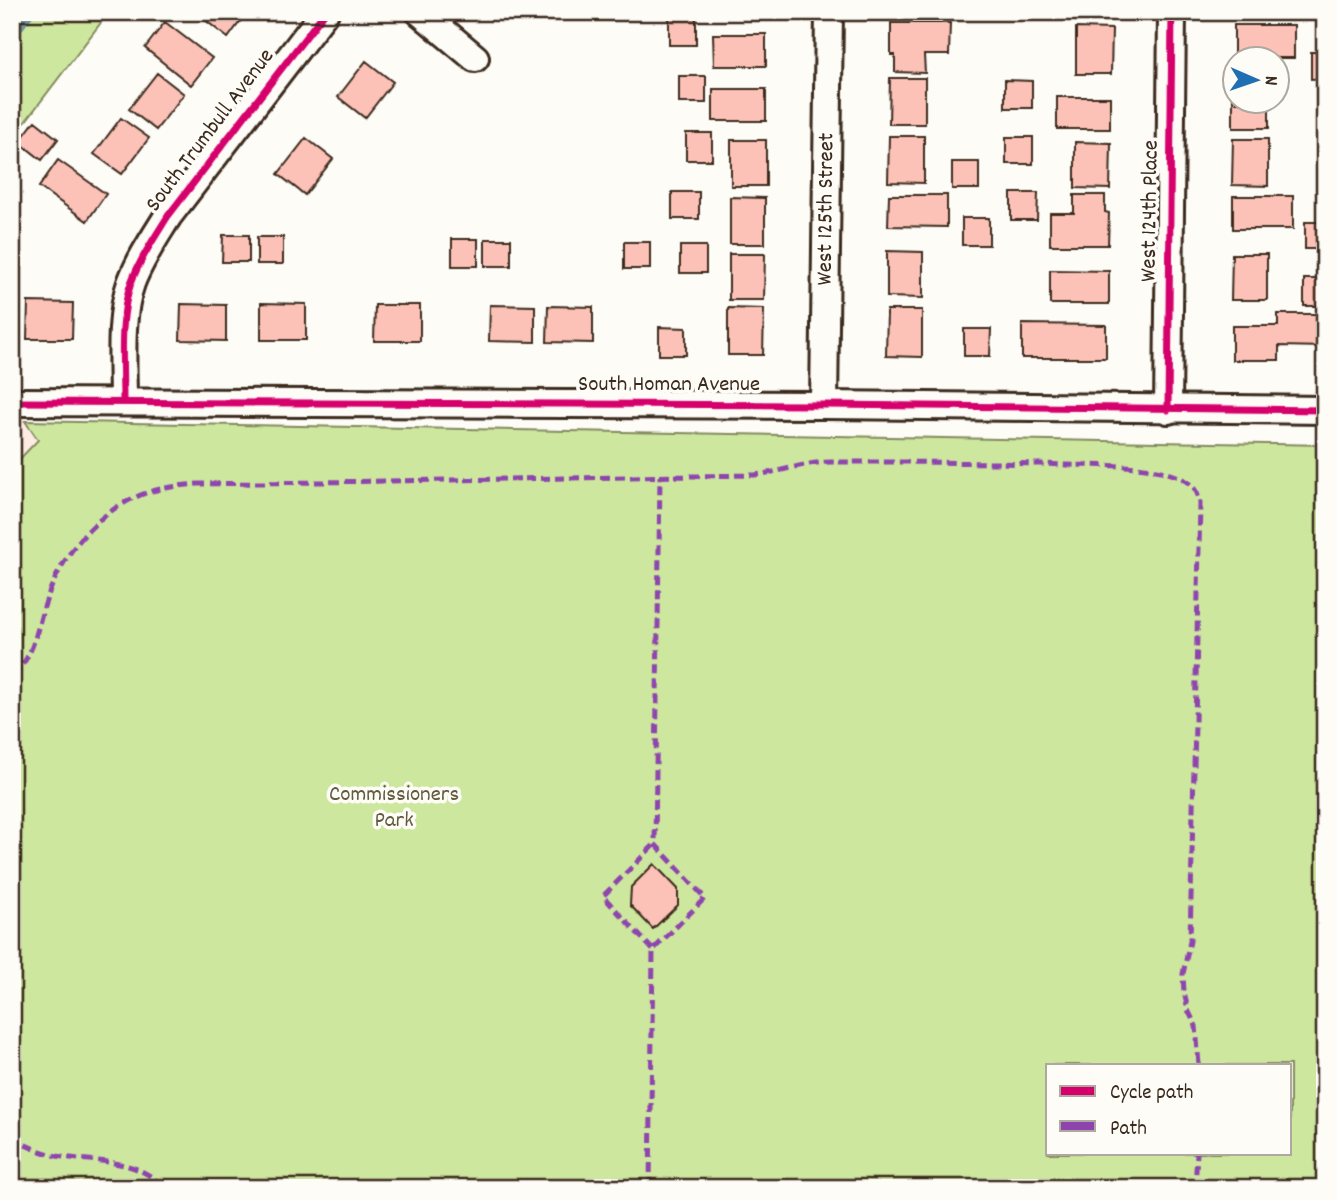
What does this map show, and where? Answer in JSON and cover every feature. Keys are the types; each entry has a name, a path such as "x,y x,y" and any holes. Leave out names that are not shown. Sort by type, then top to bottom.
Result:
{"street":[{"name":"South Trumbull Avenue","path":"122,402 125,309 131,283 153,240 168,216 325,12"},
{"path":"420,12 475,58"},
{"name":"West 125th Street","path":"824,405 829,12"},
{"name":"West 124th Place","path":"1168,410 1172,12"},
{"name":"South Homan Avenue","path":"12,402 1325,410"}],"shaded area":[{"path":"12,420 25,421 38,440 12,467"}],"green space":[{"path":"12,12 109,12 12,139"},
{"name":"Commissioners Park","path":"25,421 1325,445 1325,1188 12,1188 12,467 38,440"}],"building":[{"path":"195,12 247,12 228,38"},
{"path":"969,12 996,12 996,17 969,17"},
{"path":"1111,12 1111,14 1058,14"},
{"path":"1270,12 1270,14 1235,13"},
{"path":"1311,12 1325,12 1325,20 1311,20"},
{"path":"669,18 696,18 696,45 669,45"},
{"path":"165,22 212,58 191,85 145,48"},
{"path":"891,23 950,23 949,55 924,55 925,73 895,72 895,55 891,55"},
{"path":"1234,25 1294,25 1294,58 1292,46 1234,46"},
{"path":"1076,28 1112,29 1111,74 1076,74"},
{"path":"713,34 766,34 766,66 714,66"},
{"path":"1311,52 1325,52 1325,78 1311,79"},
{"path":"366,61 393,82 365,118 338,97"},
{"path":"157,73 184,94 156,130 129,109"},
{"path":"679,76 706,76 706,103 679,103"},
{"path":"890,78 925,78 925,124 889,124"},
{"path":"1005,80 1032,81 1032,108 1005,108"},
{"path":"713,89 766,89 766,121 713,121"},
{"path":"1057,97 1110,97 1110,129 1057,129"},
{"path":"1233,116 1269,116 1269,128 1233,128"},
{"path":"121,118 149,138 122,174 94,154"},
{"path":"35,121 58,139 42,160 19,142"},
{"path":"686,133 712,133 712,160 686,160"},
{"path":"889,136 924,136 924,183 888,182"},
{"path":"1006,137 1033,137 1033,164 1006,164"},
{"path":"306,138 333,159 305,195 278,174"},
{"path":"1233,139 1268,139 1268,186 1232,185"},
{"path":"731,140 766,140 766,186 731,186"},
{"path":"1075,142 1111,143 1110,189 1075,188"},
{"path":"58,160 106,194 87,221 39,187"},
{"path":"952,162 979,162 979,189 952,189"},
{"path":"672,192 699,192 699,219 672,219"},
{"path":"1011,193 1038,193 1037,220 1011,220"},
{"path":"889,195 947,195 947,227 888,226"},
{"path":"1074,195 1105,195 1105,212 1109,213 1108,245 1050,245 1050,213 1074,213"},
{"path":"1233,196 1293,196 1293,229 1233,229"},
{"path":"730,197 765,198 765,244 730,244"},
{"path":"962,218 989,218 989,245 962,245"},
{"path":"1305,222 1325,222 1325,249 1305,249"},
{"path":"223,235 249,235 249,262 222,262"},
{"path":"257,237 283,237 283,264 257,264"},
{"path":"452,239 478,239 478,266 452,266"},
{"path":"485,239 511,239 511,266 485,266"},
{"path":"624,242 650,242 650,269 624,269"},
{"path":"680,246 706,246 706,273 680,273"},
{"path":"887,251 923,252 923,298 887,297"},
{"path":"729,254 765,254 764,300 729,300"},
{"path":"1232,254 1267,254 1267,300 1231,300"},
{"path":"1050,270 1109,271 1109,304 1050,304"},
{"path":"1304,279 1325,279 1325,306 1304,306"},
{"path":"14,302 13,339 12,339"},
{"path":"28,302 73,303 72,339 27,339"},
{"path":"261,303 306,304 306,340 261,340"},
{"path":"181,304 226,305 226,341 180,340"},
{"path":"375,305 420,305 420,341 374,341"},
{"path":"490,305 535,306 535,342 489,341"},
{"path":"548,306 593,307 593,343 547,342"},
{"path":"728,308 764,309 763,355 728,355"},
{"path":"887,310 922,310 922,357 886,356"},
{"path":"1278,314 1325,314 1325,347 1279,346 1279,360 1232,360 1232,326 1278,326"},
{"path":"1022,324 1106,325 1106,358 1022,358"},
{"path":"659,327 686,328 686,355 659,355"},
{"path":"964,329 991,329 990,356 964,356"},
{"path":"654,864 678,889 678,905 653,929 630,905 631,887"}],"waterway":[{"path":"12,37 31,12"}],"marked path":[{"path":"12,675 26,660 51,587 79,541 120,505 143,494 166,488 198,484 755,475 832,462 1121,466 1174,475 1192,486 1200,504 1190,941 1183,974 1188,1010 1196,1026 1199,1064"},
{"path":"650,1188 653,950 705,898 655,844 660,476"},
{"path":"653,950 603,896 655,844"},
{"path":"12,1138 57,1156 128,1166 153,1178 163,1188"},
{"path":"1195,1188 1197,1154"}],"cycle path":[{"path":"123,402 122,341 125,310 131,283 139,265 168,216 325,12"},
{"path":"1168,410 1172,12"},
{"path":"12,402 1325,410"}]}
